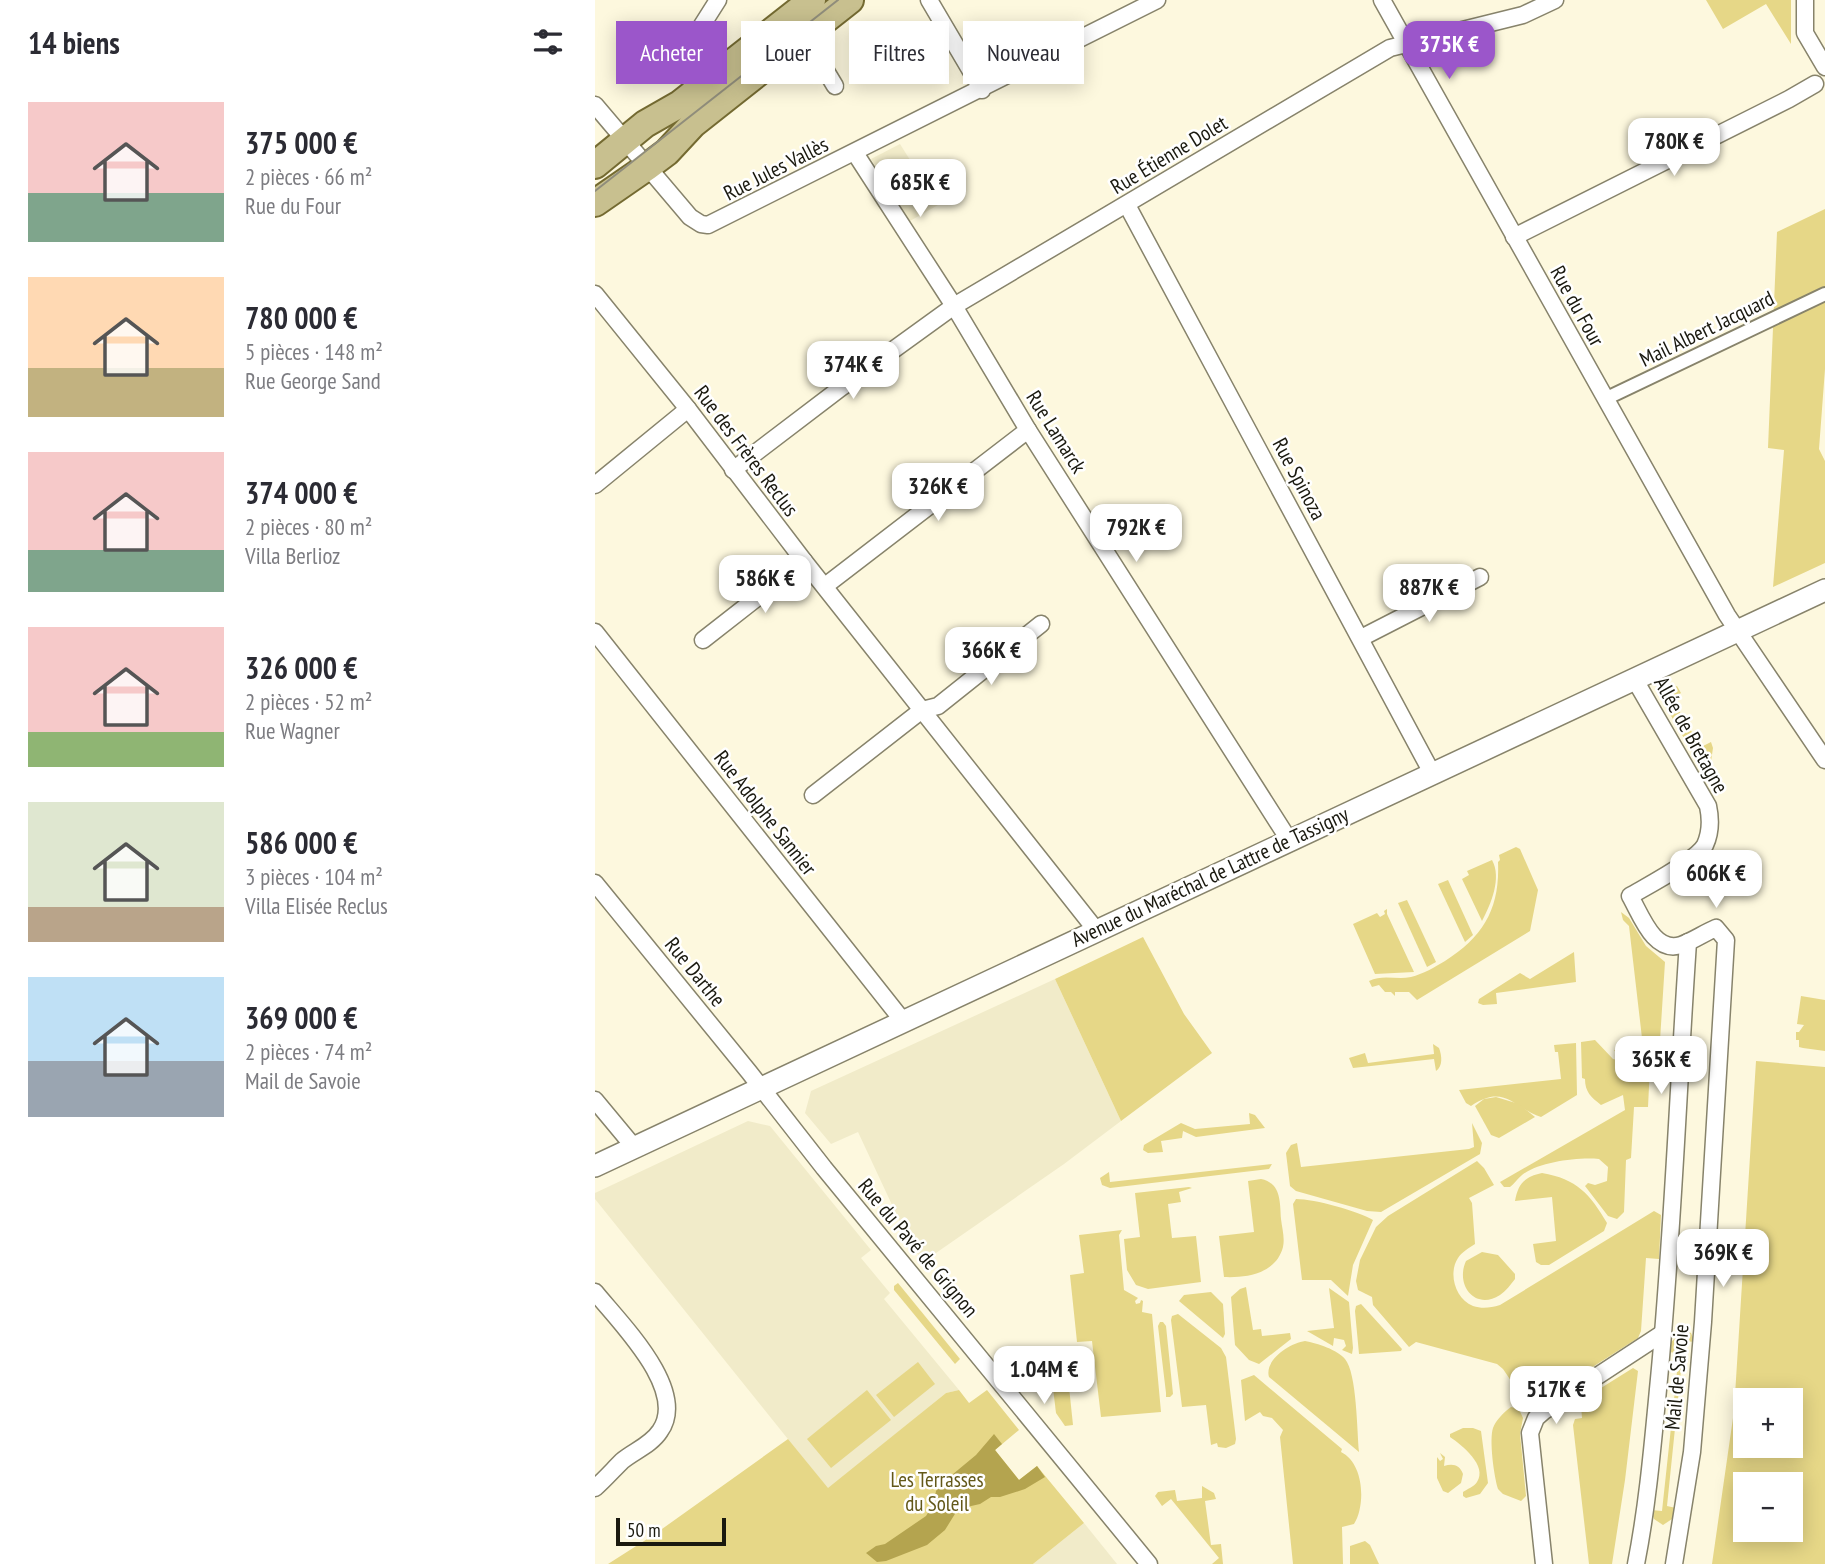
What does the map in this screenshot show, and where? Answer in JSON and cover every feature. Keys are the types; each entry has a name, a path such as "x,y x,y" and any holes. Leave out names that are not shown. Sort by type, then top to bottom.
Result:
{"main road":[{"path":"595,165 649,121 677,106 800,12 850,0"},
{"path":"595,203 667,152 800,12"}],"street":[{"path":"698,90 681,66 680,60 718,0"},
{"path":"929,0 982,90"},
{"name":"Rue Jules Vallès","path":"595,105 695,222 708,225 1157,0"},
{"name":"Rue du Four","path":"1382,0 1738,631 1825,760"},
{"name":"Rue Étienne Dolet","path":"733,470 954,306 1390,48 1523,15 1555,0"},
{"path":"1805,0 1805,33 1825,67"},
{"path":"800,12 835,86"},
{"path":"1514,237 1815,84"},
{"name":"Rue Lamarck","path":"855,153 954,306 1028,430 1289,841"},
{"name":"Rue Spinoza","path":"1127,205 1432,773"},
{"name":"Mail Albert Jacquard","path":"1605,399 1825,293"},
{"name":"Rue des Frères Reclus","path":"595,294 1096,930"},
{"path":"595,485 688,410"},
{"path":"825,586 1028,430"},
{"path":"703,640 804,561"},
{"path":"1361,638 1481,577"},
{"name":"Avenue du Maréchal de Lattre de Tassigny","path":"595,1166 1825,590"},
{"path":"813,795 922,710 938,706 1041,624"},
{"name":"Rue Adolphe Sannier","path":"595,632 903,1021"},
{"name":"Allée de Bretagne","path":"1635,680 1697,785 1708,806 1711,821 1704,847 1630,896 1659,943 1673,946 1688,942"},
{"path":"1805,730 1825,735"},
{"name":"Rue Darthe","path":"595,883 761,1088"},
{"name":"Mail de Savoie","path":"1636,1564 1643,1529 1663,1333 1688,942 1716,928 1727,940 1703,1322 1692,1452 1674,1564"},
{"name":"Rue du Pavé de Grignon","path":"761,1088 1149,1564"},
{"path":"595,1100 634,1147"},
{"path":"595,1292 654,1368 663,1388 667,1410 662,1428 652,1440 622,1462 595,1488"},
{"path":"1544,1564 1530,1433 1532,1425 1544,1411 1663,1333"}],"shaded area":[{"path":"900,144 938,205 910,221 871,159"},
{"path":"1055,979 1121,1121 923,1262 907,1237 858,1132 831,1144 805,1113 811,1091"},
{"path":"748,1121 770,1126 871,1250 861,1258 890,1293 884,1299 959,1390 946,1393 828,1489 595,1199 595,1193"},
{"path":"994,1434 1002,1444 995,1450 1019,1480 1037,1466 1045,1477 1025,1489 958,1509 945,1530 927,1545 886,1561 877,1562 866,1553 885,1544 926,1516 941,1484 976,1455"},
{"path":"1084,1523 1117,1564 1033,1564"}],"green space":[{"path":"1706,0 1791,0 1791,44 1766,4 1723,29"},
{"path":"1825,209 1825,369 1819,449 1825,461 1825,563 1773,587 1784,450 1768,448 1777,232"},
{"path":"1677,686 1681,693 1672,699 1701,747 1711,742 1713,748 1710,768 1703,771 1659,695"},
{"path":"1516,847 1520,849 1538,890 1530,931 1417,1000 1409,992 1395,992 1395,996 1391,992 1385,992 1379,985 1372,987 1369,981 1374,979 1405,978 1424,972 1445,961 1470,941 1487,919 1492,907 1499,855"},
{"path":"1492,860 1496,883 1482,921 1462,879 1469,875 1467,871"},
{"path":"1448,880 1473,935 1465,942 1438,884"},
{"path":"1407,900 1436,962 1427,967 1398,903"},
{"path":"1387,909 1414,972 1375,974 1353,924 1377,913 1380,917"},
{"path":"1621,912 1629,918 1646,946 1665,962 1659,1056 1654,1061 1616,1053 1614,1050 1640,1047 1639,1039 1642,1038 1629,926 1623,920"},
{"path":"1143,937 1184,1014 1212,1053 1121,1121 1055,979"},
{"path":"1574,952 1576,982 1496,993 1497,1004 1478,1003 1479,999 1520,973 1530,979"},
{"path":"1801,996 1825,1000 1825,1051 1799,1047 1796,1032 1804,1025 1797,1024"},
{"path":"1595,1040 1613,1059 1621,1058 1650,1066 1648,1107 1634,1107 1631,1158 1626,1160 1624,1212 1617,1219 1608,1216 1585,1186 1588,1183 1595,1185 1607,1181 1608,1167 1599,1159 1569,1160 1538,1167 1522,1175 1510,1187 1504,1187 1500,1182 1625,1110 1623,1095 1601,1105 1587,1091 1585,1079 1582,1078 1581,1042"},
{"path":"1576,1043 1577,1095 1541,1117 1501,1097 1492,1097 1471,1106 1466,1103 1459,1090 1561,1079 1558,1052 1555,1052 1554,1045"},
{"path":"1433,1044 1439,1048 1441,1057 1441,1064 1436,1071 1434,1059 1353,1068 1349,1058 1365,1053 1368,1063 1434,1054"},
{"path":"1756,1061 1825,1067 1825,1564 1712,1564 1733,1418 1733,1458 1803,1458 1803,1388 1735,1388"},
{"path":"1496,1097 1519,1104 1535,1117 1499,1138 1491,1135 1475,1106 1484,1099"},
{"path":"1249,1113 1255,1115 1265,1128 1196,1137 1183,1131 1182,1138 1161,1141 1163,1152 1148,1153 1143,1150 1144,1145 1181,1123 1195,1129 1250,1124"},
{"path":"1472,1123 1482,1143 1480,1154 1381,1212 1367,1211 1296,1191 1290,1186 1286,1153 1291,1145 1297,1143 1301,1167 1469,1149 1474,1147"},
{"path":"1477,1161 1494,1185 1469,1198 1472,1203 1475,1244 1460,1256 1454,1271 1458,1292 1473,1306 1486,1308 1500,1305 1654,1211 1661,1215 1659,1259 1646,1258 1641,1331 1638,1338 1533,1405 1526,1403 1497,1364 1416,1342 1409,1347 1373,1305 1372,1297 1358,1290 1356,1281 1360,1260 1376,1227 1388,1216"},
{"path":"1272,1164 1269,1169 1110,1188 1102,1185 1100,1178 1109,1172 1110,1182"},
{"path":"1542,1173 1565,1179 1581,1189 1607,1223 1604,1231 1549,1265 1536,1262 1533,1244 1556,1241 1552,1197 1515,1201 1523,1182"},
{"path":"1248,1181 1268,1181 1276,1189 1280,1200 1283,1247 1274,1263 1267,1269 1242,1277 1224,1277 1219,1236 1254,1232"},
{"path":"1192,1188 1179,1192 1181,1202 1168,1204 1172,1238 1196,1236 1201,1282 1148,1289 1136,1285 1127,1270 1124,1239 1140,1237 1135,1193"},
{"path":"1296,1199 1336,1206 1373,1220 1353,1265 1348,1296 1331,1280 1302,1280 1293,1204"},
{"path":"1122,1230 1119,1235 1124,1290 1138,1298 1136,1304 1143,1301 1142,1312 1152,1314 1161,1412 1101,1417 1092,1341 1077,1342 1070,1275 1084,1273 1079,1235"},
{"path":"1482,1252 1498,1255 1515,1274 1515,1279 1500,1295 1483,1300 1469,1293 1463,1279 1466,1261"},
{"path":"898,1283 960,1359 955,1364 894,1290"},
{"path":"1246,1287 1253,1330 1261,1329 1262,1336 1290,1333 1291,1339 1259,1364 1249,1360 1235,1345 1231,1297"},
{"path":"1329,1288 1349,1302 1352,1354 1342,1350 1346,1346 1344,1340 1334,1338 1333,1346 1307,1331 1334,1328"},
{"path":"1211,1292 1223,1304 1223,1338 1179,1301 1184,1295"},
{"path":"1361,1304 1401,1351 1359,1354 1355,1311 1356,1306"},
{"path":"1178,1314 1221,1348 1226,1357 1236,1439 1235,1444 1226,1448 1218,1447 1217,1443 1211,1445 1206,1405 1182,1407 1171,1320 1172,1316"},
{"path":"1160,1322 1166,1326 1173,1394 1170,1397 1166,1397 1158,1326"},
{"path":"1684,1330 1691,1333 1695,1342 1684,1341 1667,1506 1676,1508 1672,1519 1663,1525 1654,1519 1651,1510 1662,1511 1679,1353 1668,1352 1671,1342"},
{"path":"1305,1341 1337,1353 1349,1366 1354,1389 1359,1452 1269,1377 1270,1364 1279,1353"},
{"path":"918,1362 935,1384 894,1417 876,1395"},
{"path":"1633,1368 1638,1371 1612,1564 1589,1564 1573,1425 1575,1419 1582,1418 1581,1405 1601,1388"},
{"path":"1254,1375 1342,1449 1341,1452 1349,1457 1354,1465 1361,1485 1360,1506 1354,1524 1342,1527 1343,1564 1293,1564 1280,1437 1283,1430 1272,1418 1263,1416 1260,1412 1245,1421 1241,1380"},
{"path":"1069,1387 1073,1425 1065,1426 1056,1413 1053,1388"},
{"path":"867,1390 891,1420 831,1468 807,1439"},
{"name":"Les Terrasses du Soleil","path":"959,1390 969,1403 987,1390 1019,1430 995,1450 1019,1480 1037,1466 1084,1523 1033,1564 608,1564 655,1534 788,1439 828,1488 946,1393"},
{"path":"1511,1407 1519,1409 1523,1418 1520,1434 1526,1496 1521,1501 1503,1494 1498,1489 1492,1458 1493,1428"},
{"path":"1463,1428 1481,1431 1488,1483 1480,1494 1466,1498 1463,1492 1476,1484 1479,1469 1472,1456 1450,1437 1450,1434"},
{"path":"1440,1453 1445,1457 1444,1466 1456,1466 1463,1474 1461,1483 1448,1493 1443,1491 1437,1478 1437,1457 1440,1461 1443,1459"},
{"path":"1202,1486 1214,1493 1216,1499 1205,1501 1211,1545 1221,1544 1223,1564 1212,1564 1219,1558 1171,1499 1162,1506 1155,1496 1158,1492 1175,1490 1177,1501 1202,1498"},
{"path":"1365,1541 1370,1545 1379,1564 1350,1564 1350,1546"}],"tram line":[{"path":"595,191 838,0"}]}
